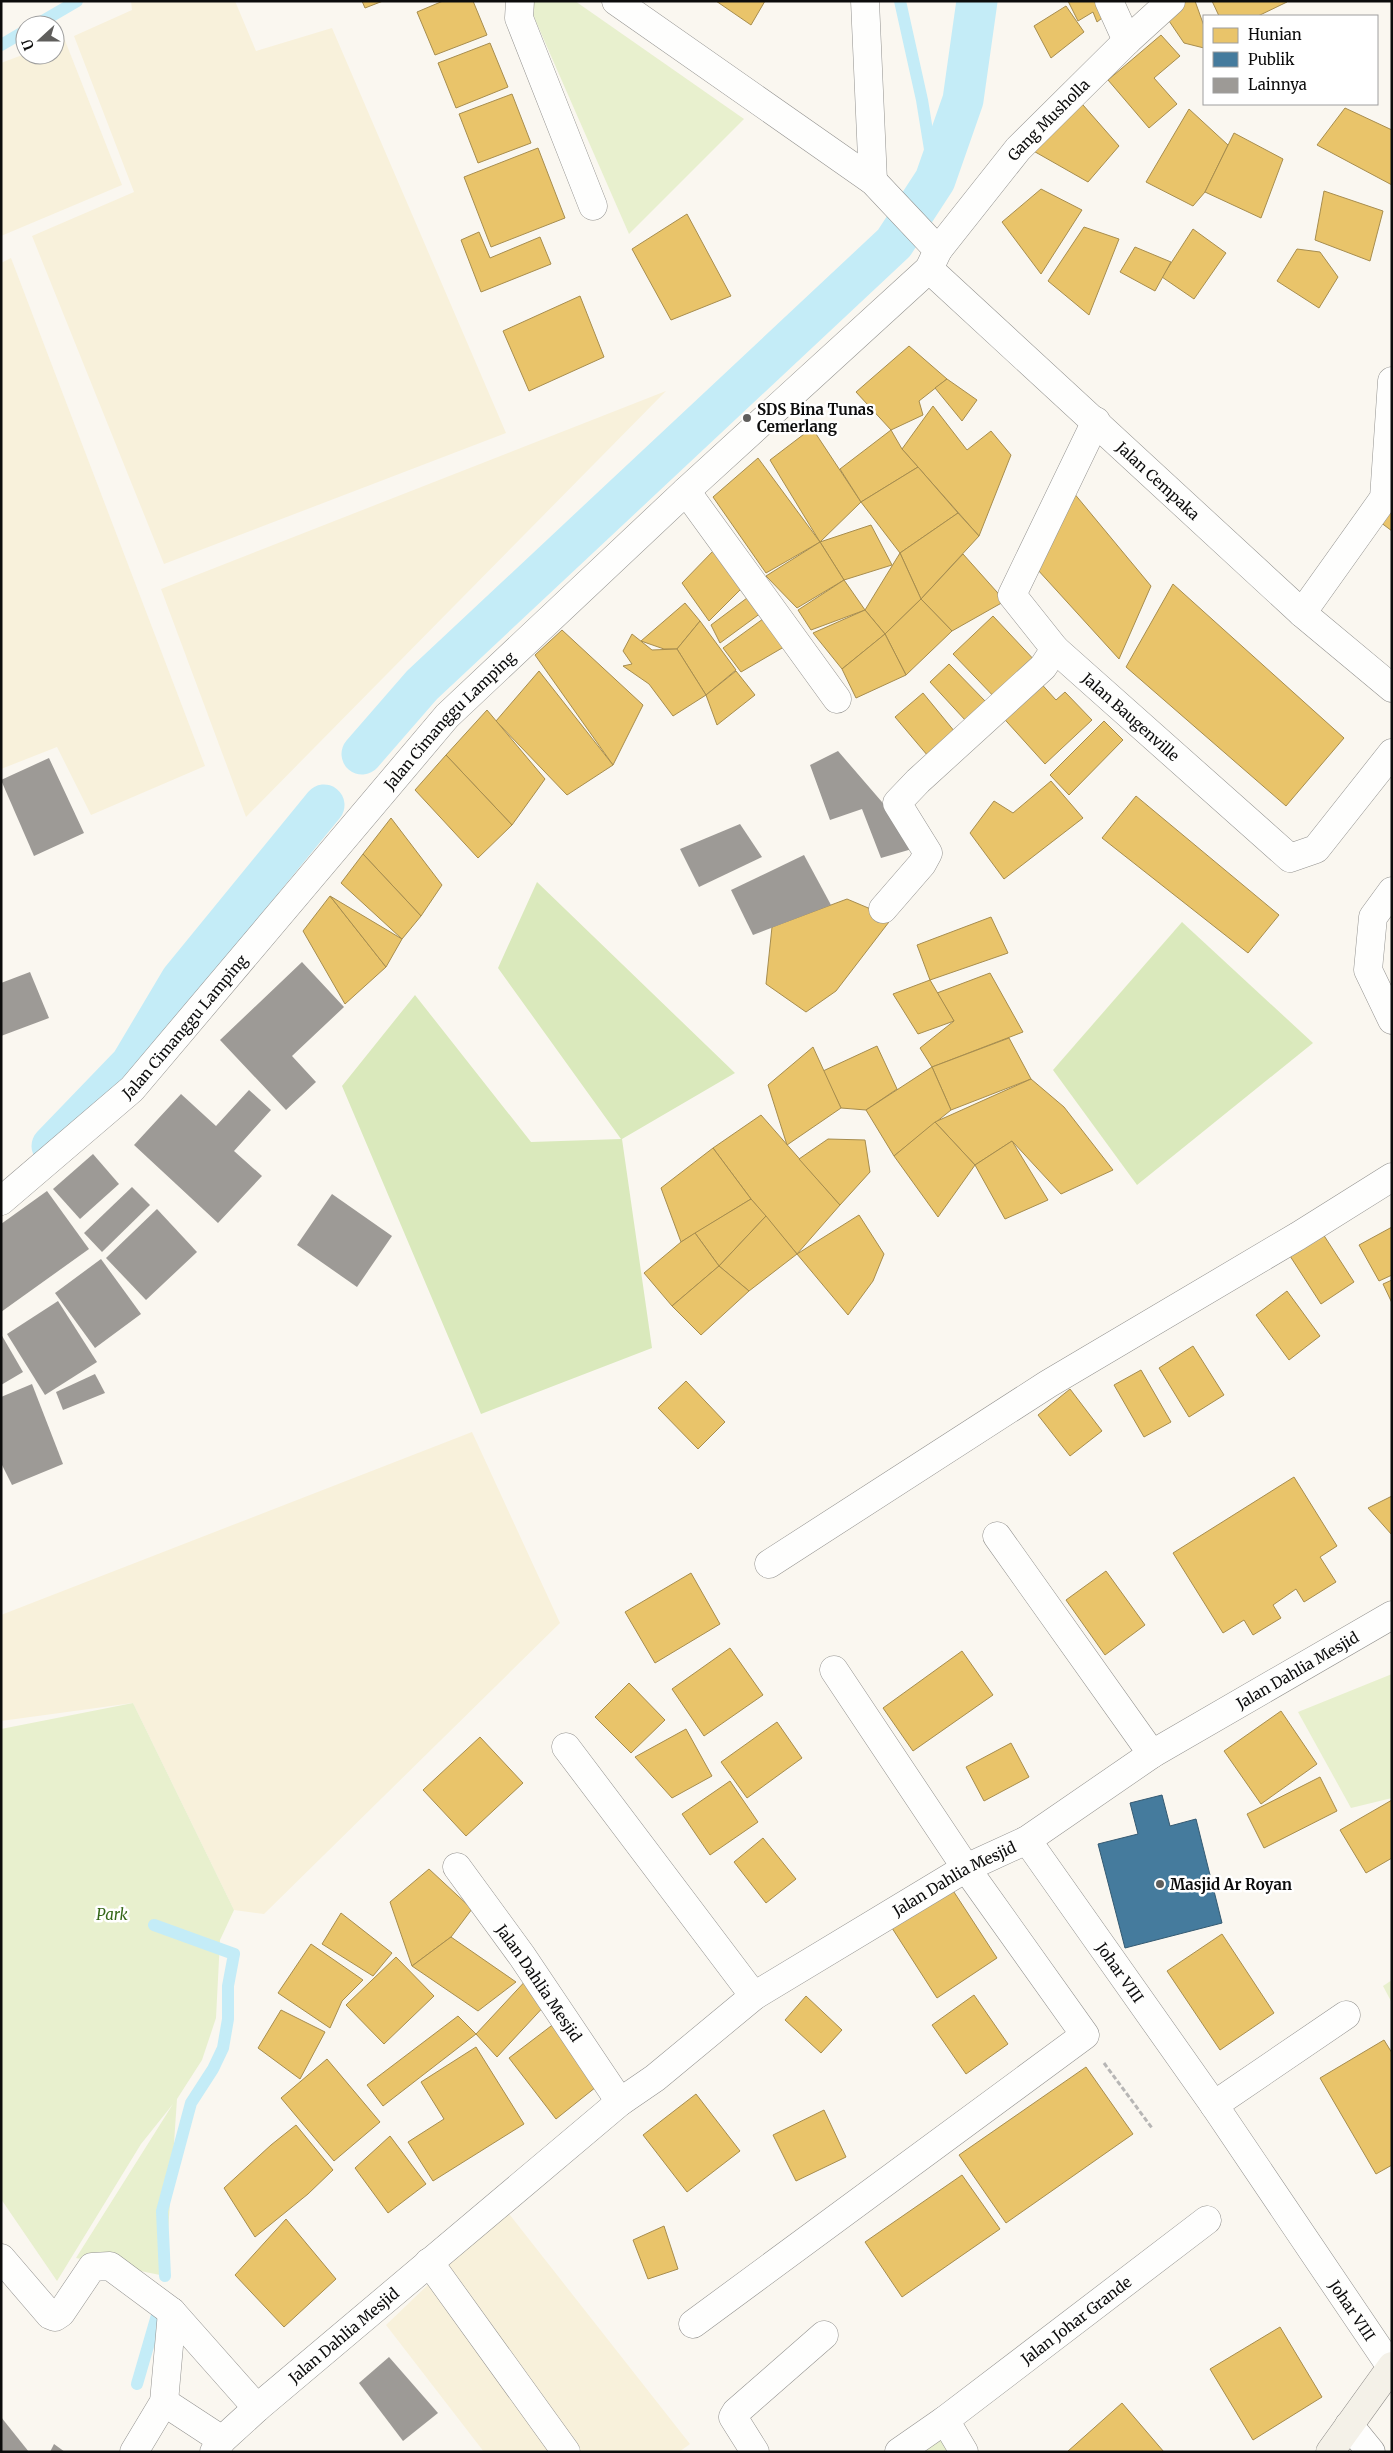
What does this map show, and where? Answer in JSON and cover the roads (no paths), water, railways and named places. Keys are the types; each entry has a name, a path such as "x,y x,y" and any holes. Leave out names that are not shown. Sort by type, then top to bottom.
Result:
{"street":[{"path":"520,1 519,18 592,206"},
{"name":"Jalan Cempaka","path":"616,1 880,189 918,228 934,260 1096,421 1302,613 1392,688"},
{"path":"865,1 880,189"},
{"path":"1109,1 1127,40"},
{"name":"Gang Musholla","path":"934,260 1018,149 1127,40 1171,1"},
{"name":"Jalan Cimanggu Lamping","path":"1,1201 132,1089 447,716 934,260"},
{"path":"1302,613 1384,498 1392,381"},
{"name":"Jalan Baugenville","path":"1096,421 1012,595 1054,650 1290,858 1316,849 1392,753"},
{"path":"686,491 837,699"},
{"path":"883,909 922,864 928,853 897,804 918,781 1043,667 1054,650"},
{"path":"1392,890 1373,917 1368,970 1392,1020"},
{"path":"769,1564 1048,1384 1298,1236 1392,1177"},
{"path":"997,1536 1152,1754"},
{"name":"Jalan Dahlia Mesjid","path":"164,2402 218,2446 258,2408 429,2262 620,2102 655,2078 754,1996 966,1868 1027,1840 1152,1754 1392,1615"},
{"path":"693,2324 1085,2035 966,1868 834,1670"},
{"path":"566,1747 754,1996"},
{"name":"Johar VIII","path":"1027,1840 1214,2105 1392,2367"},
{"name":"Jalan Dahlia Mesjid","path":"457,1867 522,1956 620,2102"},
{"path":"1214,2105 1346,2014"},
{"name":"Jalan Johar Grande","path":"900,2452 945,2420 1207,2220"},
{"path":"1,2258 50,2315 55,2316 61,2313 92,2267 110,2266 172,2312 258,2408"},
{"path":"429,2262 566,2452"},
{"path":"134,2452 164,2402 172,2312"},
{"path":"755,2452 733,2417 736,2412 824,2335"},
{"path":"1330,2452 1392,2367"},
{"path":"945,2420 964,2452"},
{"path":"1349,2425 1371,2452"}],"waterway":[{"path":"53,15 77,1"},
{"path":"900,1 922,100 935,180"},
{"path":"362,754 422,685 894,243 935,180 963,100 977,1"},
{"path":"1,45 15,37"},
{"path":"52,1146 131,1064 181,980 324,805"},
{"path":"154,1925 234,1954 228,1986 228,2019 223,2048 213,2069 191,2103 162,2211 165,2276"},
{"path":"137,2384 160,2305"}],"place":[{"name":"SDS Bina Tunas Cemerlang","path":"747,418"},
{"name":"Masjid Ar Royan","path":"1160,1884"}],"park label":[{"name":"Park","path":"112,1914"}]}
